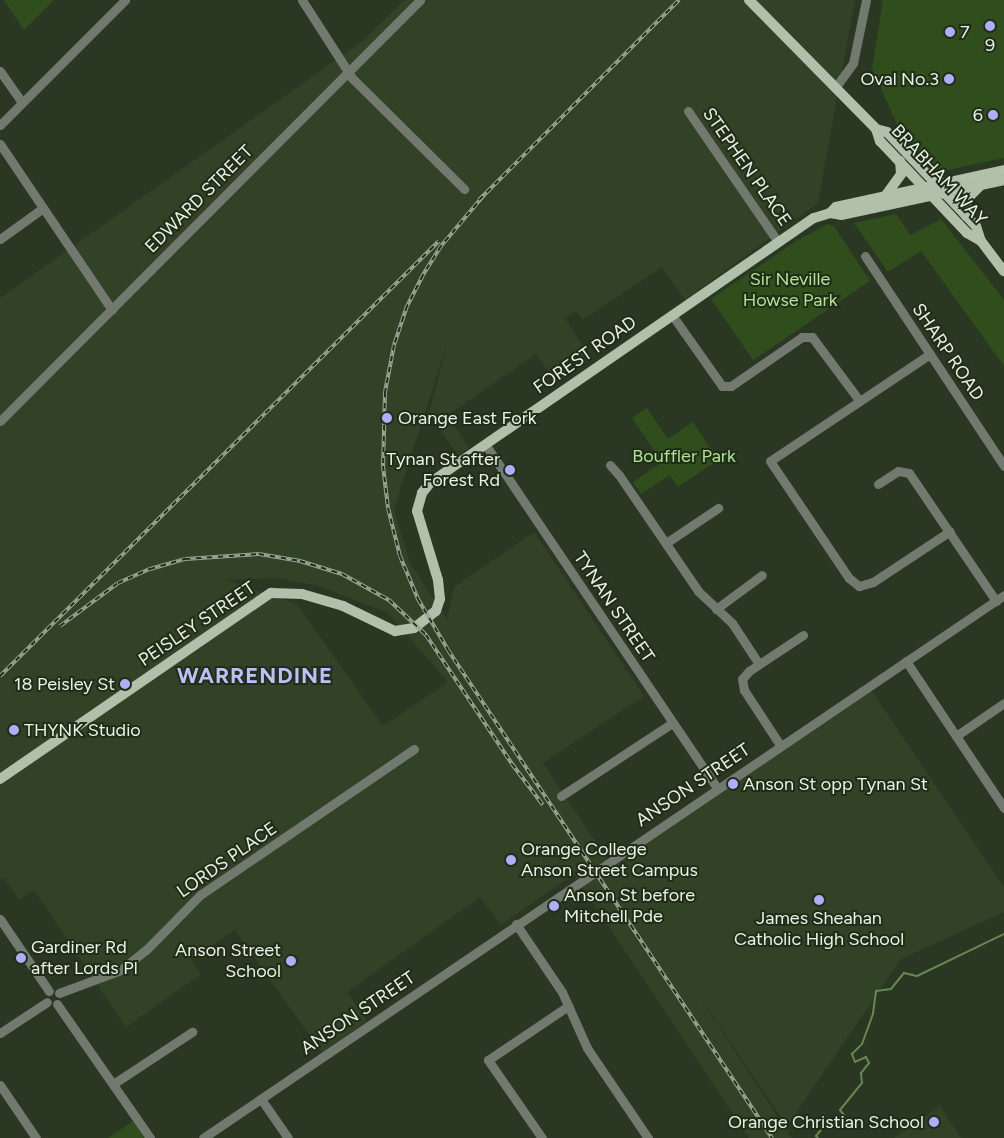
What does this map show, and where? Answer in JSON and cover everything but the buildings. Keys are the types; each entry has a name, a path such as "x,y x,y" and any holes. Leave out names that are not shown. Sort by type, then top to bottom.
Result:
{"main road":[{"name":"BRABHAM WAY","path":"749,0 876,129 880,141 967,233 980,242 1004,271"},
{"name":"BRABHAM WAY","path":"876,129 888,132 976,226 980,242"},
{"path":"885,196 901,174 900,162"},
{"name":"FOREST ROAD","path":"431,616 439,606 441,590 418,520 418,500 431,482 814,218 830,213 836,207 1004,170"},
{"name":"FOREST ROAD","path":"830,213 841,215 1004,180"},
{"path":"966,216 968,199 983,185"},
{"name":"PEISLEY STREET","path":"0,779 271,594 302,594 343,606 395,631 414,628 431,616"}],"street":[{"path":"0,125 125,0"},
{"path":"302,0 349,72 464,189"},
{"name":"EDWARD STREET","path":"0,421 420,0"},
{"path":"835,88 849,71 855,57 866,0"},
{"path":"0,70 22,102"},
{"name":"STEPHEN PLACE","path":"688,111 778,242"},
{"path":"2,147 112,310"},
{"path":"0,238 43,208"},
{"name":"SHARP ROAD","path":"865,256 1004,466"},
{"path":"672,316 722,386 730,386 802,337 812,337 818,341 859,400"},
{"path":"930,354 770,461 849,578 859,586 873,582 950,531"},
{"name":"TYNAN STREET","path":"485,444 717,788"},
{"path":"610,466 698,591 735,628 760,664"},
{"path":"878,484 898,471 910,473 996,601"},
{"path":"666,543 718,508"},
{"path":"716,609 762,575"},
{"name":"ANSON STREET","path":"203,1138 582,879 1004,595"},
{"path":"780,745 742,685 745,675 803,635"},
{"path":"906,661 1004,808"},
{"path":"956,736 1004,703"},
{"path":"561,796 672,723"},
{"name":"LORDS PLACE","path":"59,993 120,970 146,950 200,895 414,749"},
{"path":"0,919 49,991 59,993 58,1004 150,1138"},
{"path":"516,924 562,992 587,1048 648,1138"},
{"path":"47,1002 49,991"},
{"path":"0,1034 47,1002 58,1004"},
{"path":"542,1138 488,1060 568,1006"},
{"path":"114,1084 192,1032"},
{"path":"0,1085 36,1138"},
{"path":"261,1098 288,1138"}],"shaded area":[{"path":"404,0 855,0 818,203 685,300 662,267 583,320 576,311 565,319 592,359 557,383 536,354 448,415 469,448 458,456 429,413 447,344 394,509 410,563 447,619 454,587 534,532 644,696 543,763 612,866 871,690 1004,887 1004,912 901,959 787,1126 682,970 792,1138 749,1138 574,874 501,925 480,897 347,992 367,1021 322,1053 235,930 191,959 201,974 126,1027 34,890 19,900 4,878 0,880 0,298 361,42","holes":["277,578 319,586 388,613 448,682 383,726 297,604 227,580"]},
{"name":"Orange Christian School","path":"940,1106 961,1138 894,1138"}],"green space":[{"path":"4,0 54,0 24,30"},
{"path":"883,0 1004,0 1004,158 938,172 901,134 872,68"},
{"path":"896,214 910,235 941,219 1004,300 1004,366 921,251 888,272 854,223"},
{"name":"Sir Neville Howse Park","path":"828,224 834,226 870,281 753,360 711,299 796,241"},
{"name":"Bouffler Park","path":"647,408 668,439 693,422 718,460 678,487 670,475 641,494 633,482 662,462 632,418"},
{"path":"133,1121 144,1138 108,1138"}],"waterway":[{"path":"818,1138 816,1136 828,1121 838,1121 844,1115 840,1110 862,1083 861,1073 869,1063 866,1057 855,1062 852,1054 862,1044 873,1013 876,991 891,989 904,973 917,976 1004,934"}],"railway":[{"path":"479,200 679,0"},
{"path":"484,195 441,246 423,275 407,306 394,345 385,392 383,466 388,508 400,556 418,599 448,650 772,1138"},
{"path":"0,676 439,241"},
{"path":"60,626 118,583 150,569 185,559 259,554 300,561 342,574 389,600 426,635 512,764 543,805"}],"place":[{"name":"9","path":"990,26"},
{"name":"7","path":"950,32"},
{"name":"Oval No.3","path":"949,79"},
{"name":"6","path":"993,115"},
{"name":"Orange East Fork","path":"387,418"},
{"name":"Tynan St after Forest Rd","path":"510,470"},
{"name":"18 Peisley St","path":"125,684"},
{"name":"THYNK Studio","path":"14,730"},
{"name":"Anson St opp Tynan St","path":"733,784"},
{"name":"Orange College Anson Street Campus","path":"511,860"},
{"name":"James Sheahan Catholic High School","path":"819,900"},
{"name":"Anson St before Mitchell Pde","path":"554,906"},
{"name":"Gardiner Rd after Lords Pl","path":"21,958"},
{"name":"Anson Street School","path":"291,961"},
{"name":"Orange Christian School","path":"934,1122"}],"district":[{"name":"WARRENDINE","path":"255,676"}]}
